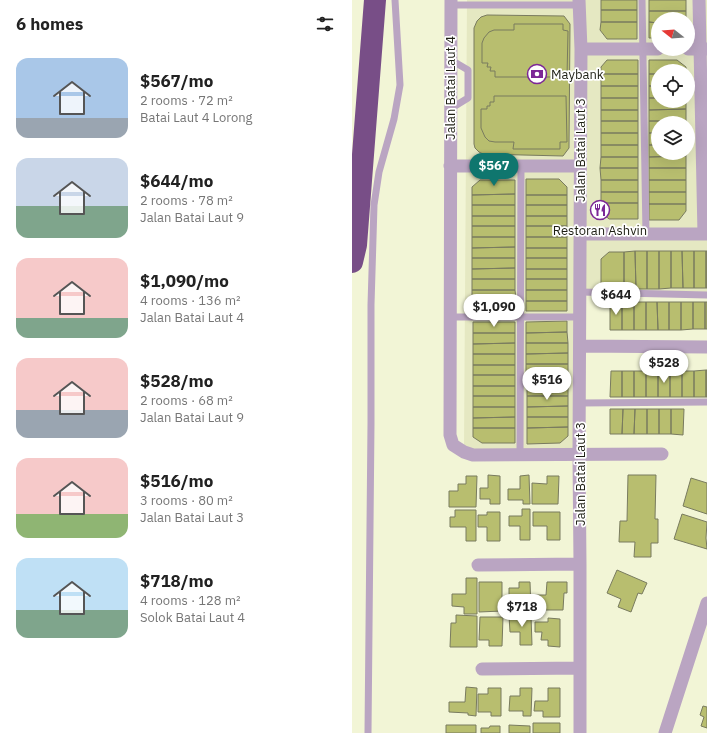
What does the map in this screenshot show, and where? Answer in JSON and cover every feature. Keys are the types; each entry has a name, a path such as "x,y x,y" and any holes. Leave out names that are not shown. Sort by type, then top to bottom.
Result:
{"highway":[{"path":"352,262 357,237 376,0"}],"street":[{"path":"580,234 705,234 698,49 699,0"},
{"name":"Jalan Batai Laut 4","path":"451,2 450,435 453,445 472,455 662,454"},
{"name":"Jalan Batai Laut 3","path":"579,3 581,49 579,454 580,733"},
{"path":"581,49 651,49"},
{"path":"450,166 580,166"},
{"path":"580,346 707,347"},
{"path":"478,565 580,564"},
{"path":"665,733 707,603"},
{"path":"482,669 580,668"}],"lane":[{"path":"368,733 371,305 374,205 378,172 394,119 400,85 395,0"},
{"path":"642,0 646,234"},
{"path":"451,2 579,3"},
{"path":"520,454 521,166"},
{"path":"580,292 707,295"},
{"path":"450,317 580,317"},
{"path":"580,403 707,402"}],"shaded area":[{"path":"467,0 707,0 707,292 576,290 575,450 473,450 464,447"}],"building":[{"path":"601,0 637,0 637,10 601,10"},
{"path":"649,0 686,0 686,11 649,11"},
{"path":"601,10 637,10 637,22 601,22"},
{"path":"649,11 686,11 651,12 651,22 649,22"},
{"path":"487,15 564,16 570,24 569,148 563,156 483,154 475,148 474,28 477,21 481,17"},
{"path":"601,22 637,22 637,39 607,39 600,30"},
{"path":"649,22 651,22 651,38 649,38"},
{"path":"514,24 563,24 563,30 568,31 567,77 495,77 495,71 490,71 491,67 487,67 488,63 482,63 482,43 489,32 494,30 514,30"},
{"path":"607,60 638,60 638,74 601,74 601,67"},
{"path":"649,60 677,60 682,64 651,64 651,74 649,74"},
{"path":"601,74 638,74 638,86 601,86"},
{"path":"649,74 651,74 651,86 649,86"},
{"path":"601,86 638,86 638,98 601,98"},
{"path":"649,86 651,86 651,98 649,98"},
{"path":"494,96 566,96 567,142 560,142 560,149 513,149 514,142 489,141 485,137 481,128 481,109 487,109 487,106 490,106 490,102 494,102"},
{"path":"601,98 638,98 638,110 601,110"},
{"path":"649,98 651,98 651,108 686,108 686,109 649,110"},
{"path":"686,109 686,116 651,116 651,121 649,121 649,110"},
{"path":"601,110 638,110 638,121 601,121"},
{"path":"601,121 638,121 638,133 601,133"},
{"path":"649,121 651,121 651,133 649,133"},
{"path":"601,133 638,133 638,145 601,145"},
{"path":"649,133 651,133 651,145 649,145"},
{"path":"601,145 638,145 638,157 601,157"},
{"path":"649,145 651,145 651,157 649,157"},
{"path":"601,157 638,157 638,168 600,168"},
{"path":"649,157 651,157 651,160 686,160 686,168 649,168"},
{"path":"600,168 638,168 638,180 601,180"},
{"path":"649,168 686,168 686,180 649,180"},
{"path":"526,179 559,179 567,187 567,195 526,195"},
{"path":"480,180 515,180 515,194 472,195 472,187"},
{"path":"601,180 638,180 638,192 601,192"},
{"path":"649,180 686,180 686,192 649,192"},
{"path":"601,192 638,192 638,203 601,203"},
{"path":"649,192 686,192 686,204 649,204"},
{"path":"515,194 515,205 472,205 472,195"},
{"path":"526,195 567,195 567,205 526,205"},
{"path":"601,203 638,203 638,219 609,219 601,212"},
{"path":"649,204 686,204 686,211 679,220 649,220"},
{"path":"472,205 515,205 515,216 472,216"},
{"path":"526,205 567,205 567,216 526,216"},
{"path":"472,216 515,216 515,226 472,226"},
{"path":"526,216 567,216 567,226 526,226"},
{"path":"472,226 515,226 515,237 472,237"},
{"path":"526,226 567,226 567,237 526,237"},
{"path":"472,237 515,237 515,247 472,248"},
{"path":"526,237 567,237 567,248 526,248"},
{"path":"515,247 515,258 472,258 472,248"},
{"path":"526,248 567,248 567,258 526,258"},
{"path":"635,251 647,251 647,289 636,289"},
{"path":"635,251 636,289 624,289 624,252"},
{"path":"647,251 659,251 659,289 647,289"},
{"path":"659,251 671,251 671,288 659,289"},
{"path":"671,251 682,251 683,288 671,288"},
{"path":"682,251 694,251 694,288 683,288"},
{"path":"694,251 706,251 706,288 694,288"},
{"path":"707,251 707,288 706,288"},
{"path":"609,252 624,252 624,289 601,289 601,259"},
{"path":"472,258 515,258 515,268 472,269"},
{"path":"526,258 567,258 567,269 526,269"},
{"path":"515,268 515,279 472,279 472,269"},
{"path":"526,269 567,269 567,279 526,279"},
{"path":"472,279 515,279 515,290 472,290"},
{"path":"526,279 567,279 567,290 526,290"},
{"path":"472,290 515,290 516,300 472,300"},
{"path":"526,290 567,290 567,301 526,301"},
{"path":"472,300 516,300 516,311 472,311"},
{"path":"526,301 567,301 567,311 526,311"},
{"path":"622,302 634,302 634,330 622,330"},
{"path":"622,302 622,330 610,330 610,303"},
{"path":"634,302 646,302 646,330 634,330"},
{"path":"646,302 657,302 658,330 646,330"},
{"path":"657,302 669,302 669,330 658,330"},
{"path":"669,302 681,302 681,330 669,330"},
{"path":"681,302 693,302 693,329 681,330"},
{"path":"693,302 705,302 705,329 693,329"},
{"path":"705,302 707,302 707,329 705,329"},
{"path":"567,321 567,332 526,333 526,322"},
{"path":"473,322 515,322 515,333 473,333"},
{"path":"567,332 568,343 526,343 526,333"},
{"path":"473,333 515,333 515,343 473,344"},
{"path":"515,343 515,354 473,354 473,344"},
{"path":"526,343 568,343 568,353 526,354"},
{"path":"568,353 568,364 526,364 526,354"},
{"path":"473,354 515,354 515,365 473,365"},
{"path":"526,364 568,364 568,374 526,375"},
{"path":"473,365 515,365 515,375 473,375"},
{"path":"658,370 658,397 646,397 646,371"},
{"path":"658,370 670,370 670,397 658,397"},
{"path":"670,370 682,371 682,397 670,397"},
{"path":"706,370 706,397 694,397 694,371"},
{"path":"707,370 707,397 706,397"},
{"path":"611,371 622,371 622,397 610,397"},
{"path":"622,371 634,371 634,397 622,397"},
{"path":"634,371 646,371 646,397 634,397"},
{"path":"682,371 694,371 694,397 682,397"},
{"path":"568,374 568,385 527,386 526,375"},
{"path":"473,375 515,375 515,386 473,386"},
{"path":"568,385 568,396 527,396 527,386"},
{"path":"473,386 515,386 515,396 473,396"},
{"path":"473,396 515,396 515,407 473,407"},
{"path":"527,396 568,396 568,406 527,407"},
{"path":"568,406 568,417 527,417 527,407"},
{"path":"473,407 515,407 515,417 473,418"},
{"path":"610,409 623,409 622,434 610,434"},
{"path":"623,409 635,409 634,434 622,434"},
{"path":"635,409 647,409 647,434 634,434"},
{"path":"647,409 659,409 659,434 647,434"},
{"path":"659,409 671,409 671,434 659,434"},
{"path":"671,409 684,409 683,435 671,434"},
{"path":"515,417 515,428 473,428 473,418"},
{"path":"527,417 568,417 568,427 527,428"},
{"path":"568,427 568,436 560,443 527,444 527,428"},
{"path":"473,428 515,428 515,443 482,443 473,437"},
{"path":"488,475 500,476 500,504 490,504 490,499 480,499 480,488 488,488"},
{"path":"529,475 530,504 523,504 523,500 508,500 508,489 520,489 520,476"},
{"path":"628,475 656,475 655,519 658,519 658,543 651,543 651,557 634,557 635,542 619,542 620,521 627,521"},
{"path":"466,476 477,476 476,507 449,507 449,491 458,491 458,484 466,484"},
{"path":"547,476 559,476 558,504 532,504 532,483 547,484"},
{"path":"691,478 707,483 707,514 683,506"},
{"path":"522,509 530,509 530,540 520,540 520,526 509,526 509,516 522,516"},
{"path":"455,510 476,510 476,541 466,541 466,527 450,527 450,517 455,517"},
{"path":"487,512 500,512 500,541 487,541 487,527 478,527 478,515 487,515"},
{"path":"533,512 560,512 560,540 547,540 547,526 533,526"},
{"path":"682,514 707,522 707,549 674,539"},
{"path":"617,570 647,583 642,594 638,593 631,612 618,607 621,599 607,593"},
{"path":"466,578 477,578 477,614 464,614 464,607 452,606 452,594 466,594"},
{"path":"479,582 502,582 502,611 479,612"},
{"path":"519,582 530,582 531,610 509,610 509,588 519,588"},
{"path":"547,582 567,582 567,593 564,593 563,610 545,610 545,606 534,606 535,595 546,595"},
{"path":"456,615 477,616 477,647 450,647 451,623 456,623"},
{"path":"509,616 531,616 532,645 520,645 520,632 510,632"},
{"path":"480,617 503,617 502,646 489,646 489,640 479,640"},
{"path":"548,618 560,619 560,647 548,646 548,640 541,640 542,632 535,632 535,622 548,622"},
{"path":"466,687 477,688 476,716 468,715 468,713 449,712 449,702 465,702"},
{"path":"488,688 501,688 501,716 491,716 491,712 478,712 478,694 488,694"},
{"path":"520,688 532,688 531,716 523,716 523,711 509,711 510,696 520,696"},
{"path":"548,688 560,688 560,717 543,717 543,711 534,711 535,701 548,701"},
{"path":"703,706 707,707 707,728 701,726 704,717 700,715"},
{"path":"533,723 560,723 560,733 533,733"},
{"path":"446,725 476,725 476,733 446,733"},
{"path":"509,725 530,726 530,733 509,733"},
{"path":"490,726 500,726 500,733 481,733 481,728 489,728"}],"place":[{"name":"Maybank","path":"537,74"},
{"name":"Restoran Ashvin","path":"600,210"}]}
